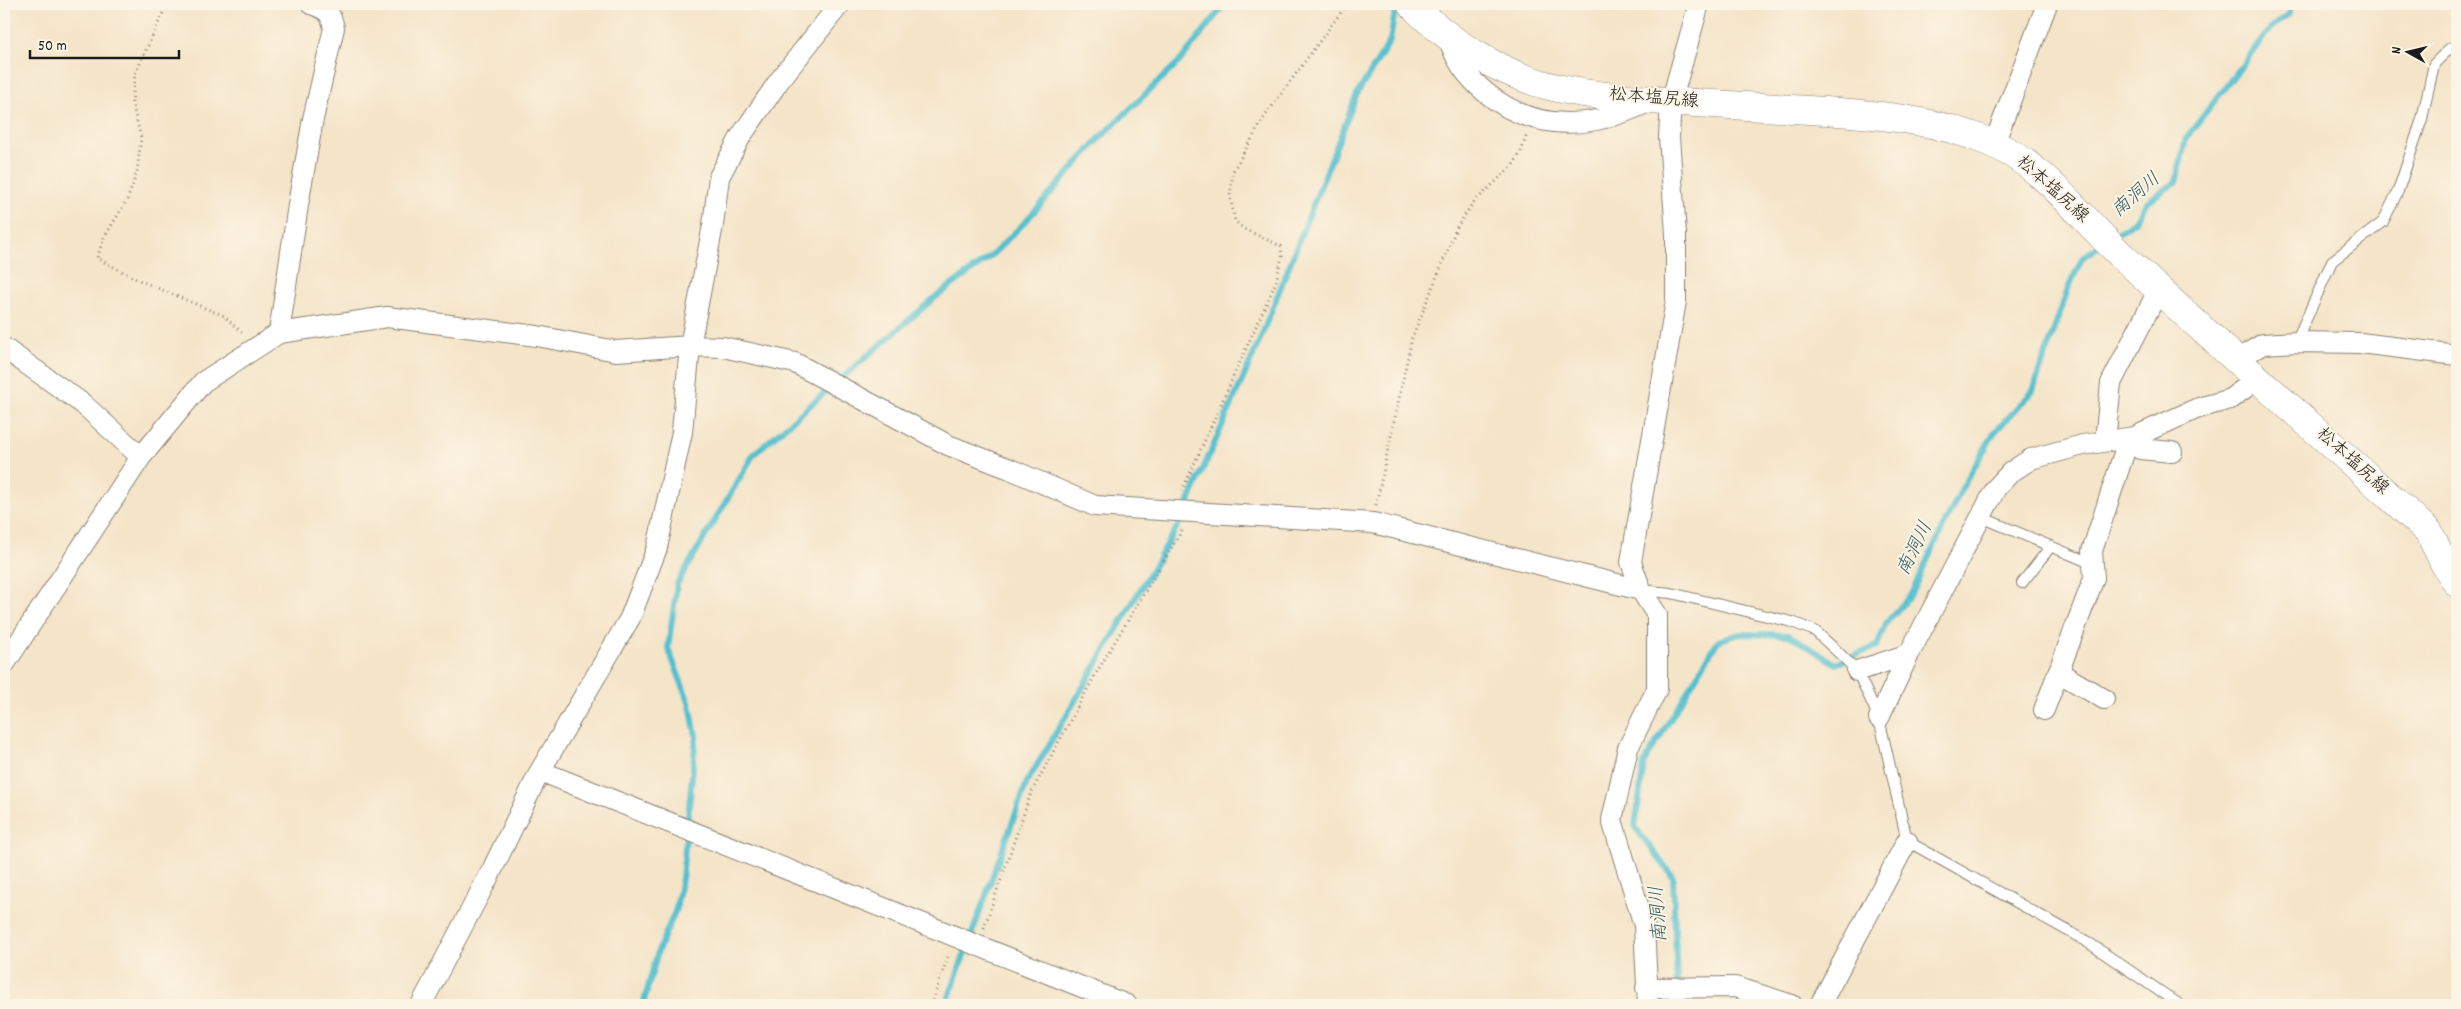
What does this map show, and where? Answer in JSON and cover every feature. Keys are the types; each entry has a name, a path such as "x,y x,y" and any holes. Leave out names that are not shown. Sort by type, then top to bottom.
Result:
{"main road":[{"name":"松本塩尻線","path":"1411,4 1448,36 1494,64 1549,86 1661,101 1884,115 1960,130 1994,144 2026,163 2062,194 2119,253 2429,532 2444,563 2457,583"}],"street":[{"path":"279,333 298,205 334,28 331,15 323,8 310,4"},
{"path":"421,1005 492,870 540,771 630,618 657,548 682,432 690,346 713,225 719,177 741,136 779,81 840,4"},
{"path":"1699,4 1661,101 1669,137 1676,234 1676,301 1631,562 1641,590 1657,615 1657,689 1628,748 1612,820 1644,925 1647,997 1735,988 1792,1005"},
{"path":"1994,144 2046,4"},
{"path":"1448,36 1460,66 1472,82 1506,108 1532,119 1578,123 1618,114 1661,101"},
{"path":"2104,441 2111,383 2159,289"},
{"path":"4,666 141,457 202,382 279,333 387,317 538,336 616,351 690,346 723,347 795,363 948,445 1096,506 1373,523 1641,590"},
{"path":"2238,359 2263,344 2296,342 2360,343 2457,355"},
{"path":"4,348 83,404 141,457"},
{"path":"1879,718 1908,654 1996,488 2011,472 2031,459 2083,445 2129,438 2196,409 2230,399 2259,378"},
{"path":"2129,438 2140,449 2172,452"},
{"path":"2044,710 2094,578 2092,551 2129,438"},
{"path":"1857,671 1908,654"},
{"path":"2058,672 2104,699"},
{"path":"540,771 1127,1005"},
{"path":"1820,1005 1907,841"}],"lane":[{"path":"2296,342 2332,261 2383,222 2398,191 2422,119 2434,64 2449,50 2457,46"},
{"path":"1981,517 2093,564"},
{"path":"2022,584 2051,546"},
{"path":"1641,590 1671,593 1800,625 1815,631 1857,671 1879,718 1907,841 2086,941 2180,1005"}],"path":[{"path":"167,4 135,74 132,102 141,138 137,172 128,198 104,238 97,258 134,278 224,316 256,347"},
{"path":"978,945 1030,793 1182,512 1276,282 1282,256 1281,246 1244,229 1235,221 1230,196 1233,171 1266,116 1347,4"},
{"path":"1373,523 1412,338 1457,227 1473,203 1513,164 1521,152 1532,119"},
{"path":"931,1005 955,937"}],"waterway":[{"path":"643,1005 658,951 676,909 682,878 696,736 690,705 668,648 677,584 754,454 933,299 990,257 1025,222 1099,139 1181,60 1225,4"},
{"name":"南洞川","path":"2112,237 2135,221 2147,202 2176,182 2186,138 2271,28 2289,14 2293,4"},
{"path":"946,1005 1027,782 1179,524 1259,342 1357,94 1390,41 1395,11"},
{"name":"南洞川","path":"1680,1005 1677,986 1673,877 1635,827 1644,763 1718,641 1740,634 1789,635 1836,664 1877,646 1886,623 1910,596 1962,488 1994,433 2033,391 2069,286 2083,257 2102,244"}]}
